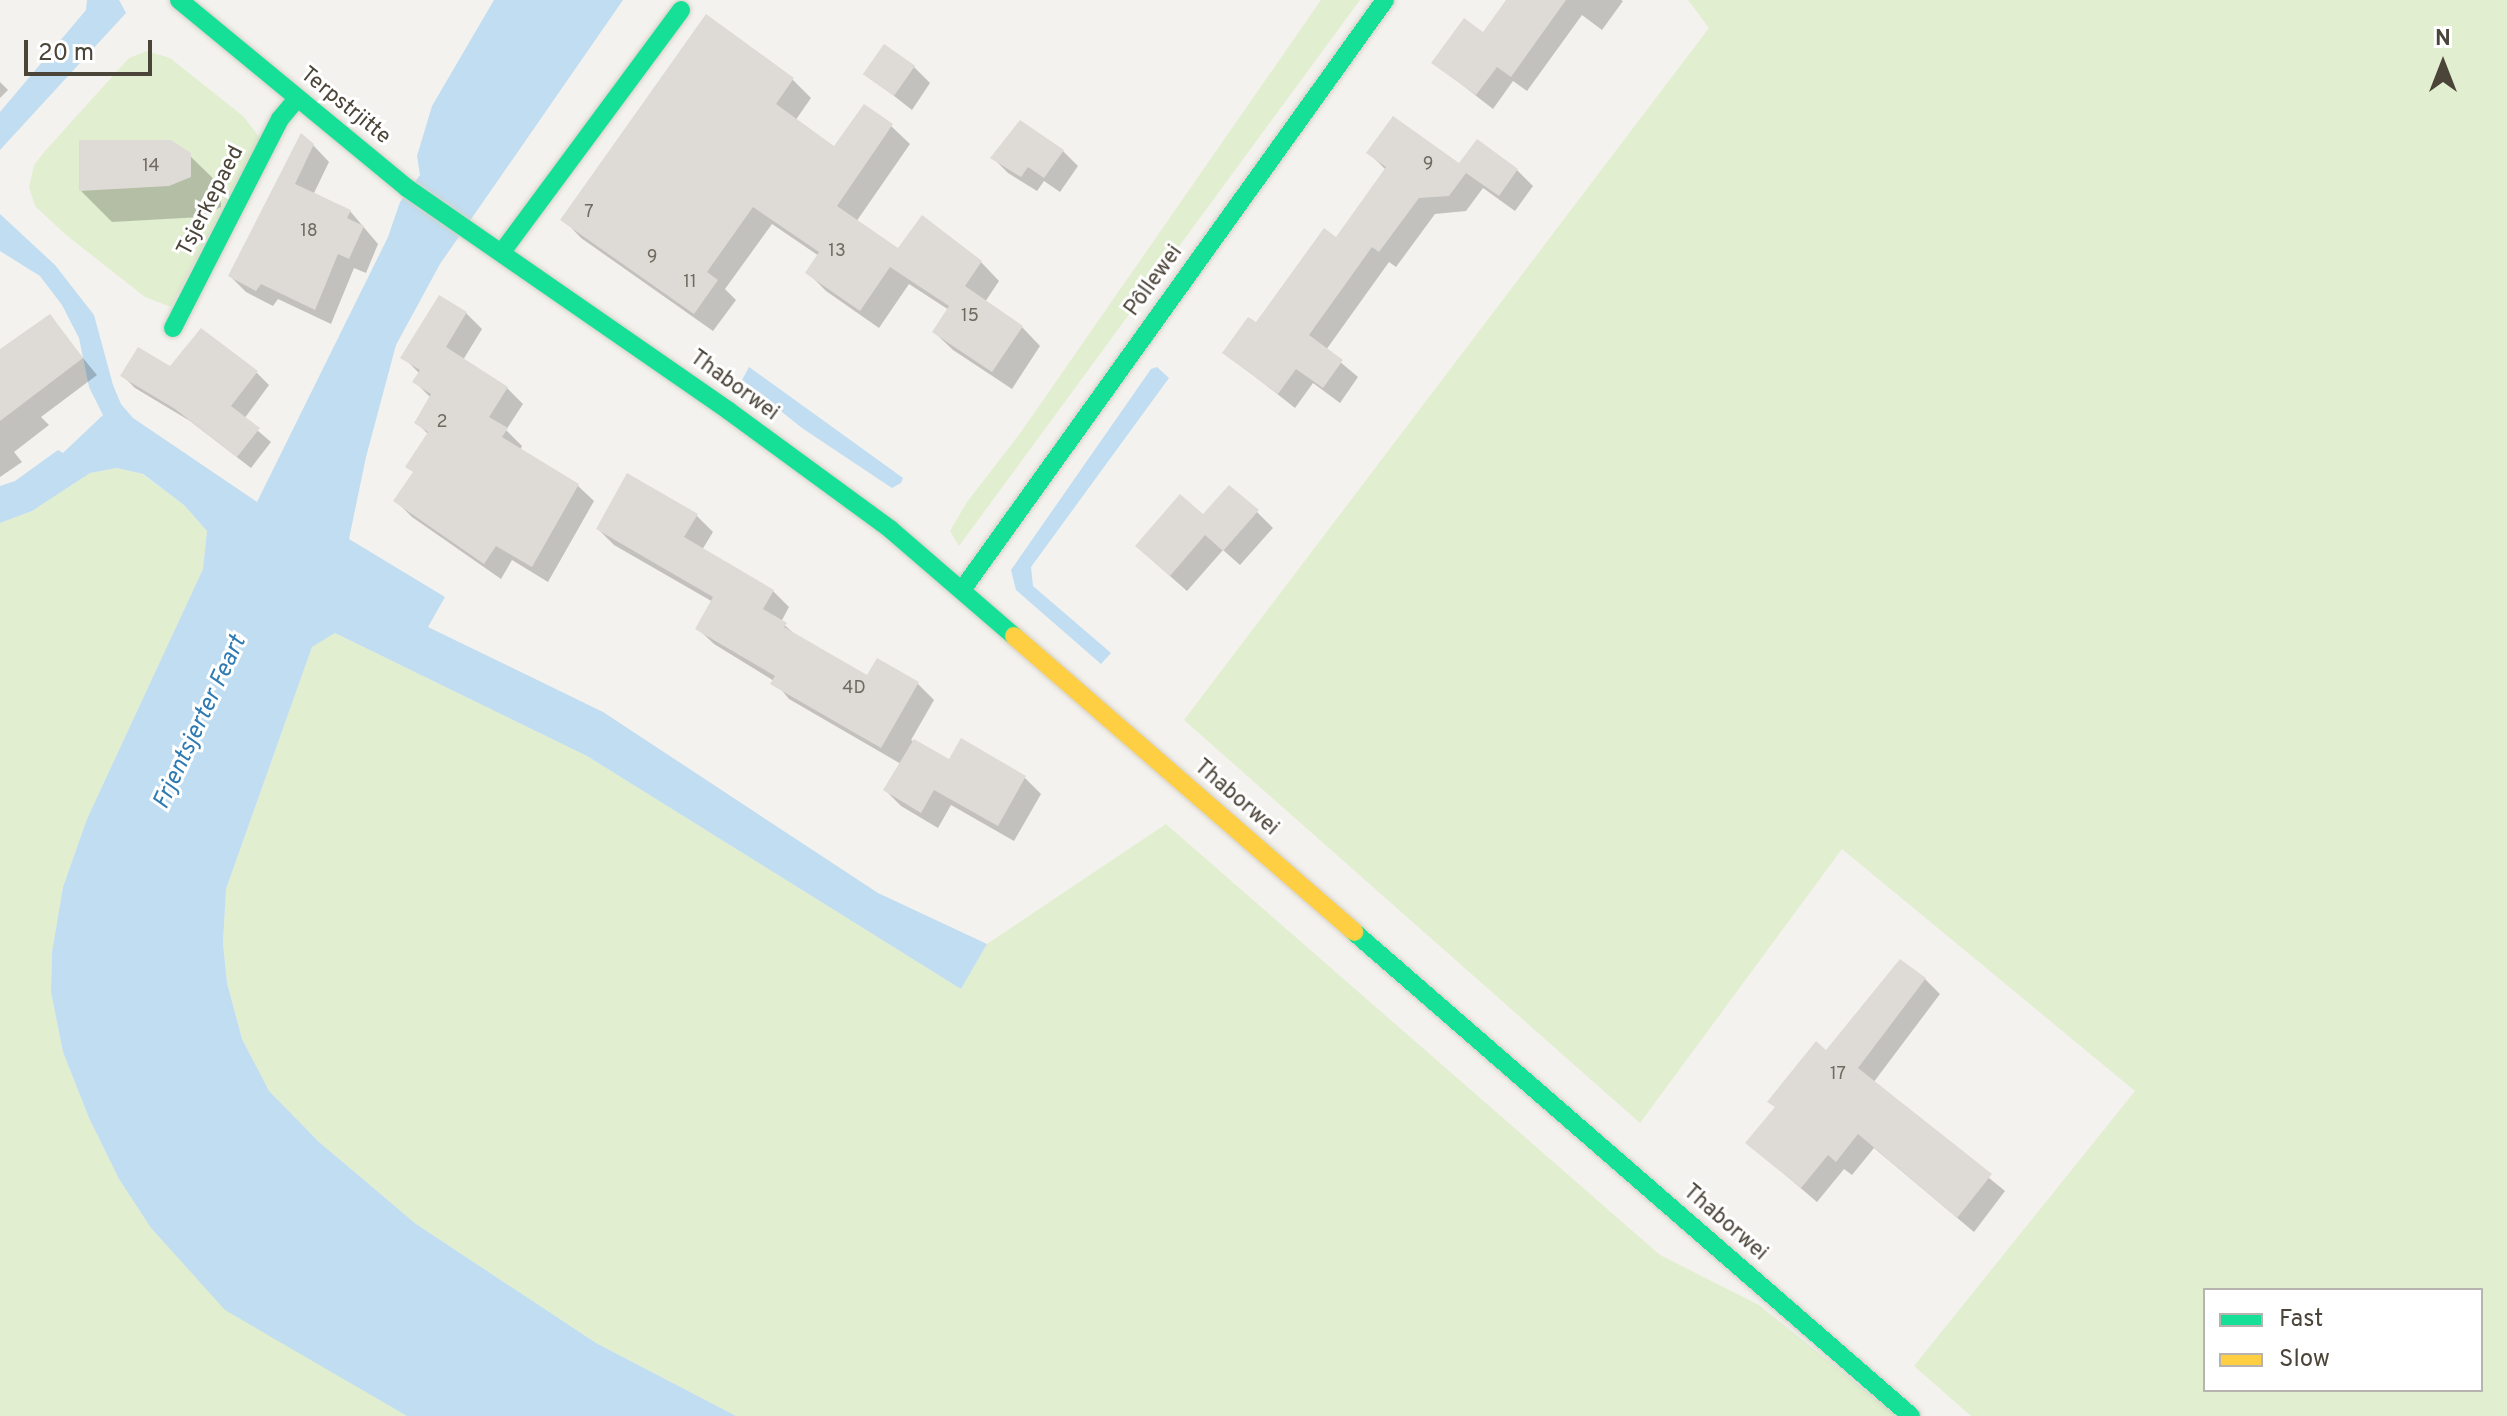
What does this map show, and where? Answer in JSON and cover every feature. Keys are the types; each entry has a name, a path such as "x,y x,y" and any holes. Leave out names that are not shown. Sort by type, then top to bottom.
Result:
{"street":[{"name":"Terpstrjitte","path":"179,0 407,188"},
{"name":"Pôllewei","path":"962,590 1385,0"},
{"path":"502,252 681,10"},
{"name":"Tsjerkepaed","path":"173,328 280,119 297,99"},
{"name":"Thaborwei","path":"407,188 729,411 890,529 1911,1416"}],"green space":[{"path":"1321,0 1360,0 959,546 950,531 967,502 1021,432"},
{"path":"1688,0 2507,0 2507,1416 1971,1416 1914,1366 2135,1091 1842,849 1640,1123 1184,720 1709,28"},
{"path":"147,51 170,58 243,116 260,138 171,307 145,297 65,234 35,206 29,187 34,165 45,151 129,58"},
{"path":"117,468 142,474 184,505 207,531 203,569 87,819 63,887 52,952 51,992 63,1052 89,1118 119,1179 151,1228 225,1309 407,1416 0,1416 0,523 32,511 90,473"},
{"path":"335,633 587,756 961,989 987,944 1166,824 1660,1255 1759,1305 1897,1416 736,1416 596,1343 416,1224 319,1142 269,1091 242,1039 227,983 223,942 226,889 312,647"}],"water":[{"path":"87,0 119,0 126,13 0,150 0,112 86,10"},
{"name":"Frjentsjerter Feart","path":"494,0 623,0 440,264 396,345 366,457 349,539 445,597 428,627 603,712 878,893 987,944 961,989 587,756 335,633 312,647 226,889 223,943 227,983 242,1039 269,1091 319,1142 416,1224 596,1343 736,1416 407,1416 225,1310 151,1228 119,1179 89,1118 63,1052 51,992 52,952 63,887 87,819 203,569 207,531 184,505 143,474 117,468 90,473 32,511 0,523 0,486 15,481 58,450 63,453 103,415 89,387 79,338 62,305 40,276 0,251 0,214 55,265 94,315 113,385 121,404 133,418 257,502 388,237 400,202 420,175 417,156 432,106"},
{"path":"749,367 903,478 901,483 892,488 802,428 742,380"},
{"path":"1157,367 1169,378 1031,567 1033,586 1111,653 1101,664 1016,590 1011,570 1151,369"}],"building":[{"path":"1506,0 1566,0 1511,77 1497,67 1476,95 1431,63 1464,18 1483,32"},
{"path":"706,14 794,78 776,104 834,146 864,104 893,124 837,206 898,248 922,215 982,261 965,286 1023,326 992,372 932,332 949,306 890,267 860,311 805,273 819,252 753,207 707,272 718,280 694,314 560,220"},
{"path":"884,44 915,66 894,96 863,74"},
{"path":"1393,116 1459,163 1477,139 1518,169 1499,196 1466,173 1449,196 1419,198 1379,252 1372,247 1309,335 1343,360 1323,388 1296,369 1278,394 1222,353 1248,317 1256,322 1324,228 1336,237 1386,167 1366,153"},
{"path":"1020,120 1064,150 1044,178 1028,167 1021,177 990,158"},
{"path":"301,133 314,144 295,184 351,210 347,218 364,226 349,259 338,254 315,310 261,284 256,291 228,276"},
{"path":"79,140 171,140 191,153 191,177 169,186 79,191"},
{"path":"439,295 467,312 446,347 508,387 489,417 508,428 502,437 579,484 532,567 496,546 484,564 393,501 413,472 405,467 428,432 414,423 431,394 412,382 420,370 400,358"},
{"path":"50,314 83,358 0,421 0,349"},
{"path":"201,328 258,371 231,406 260,428 237,457 175,409 120,376 138,347 170,366"},
{"path":"627,473 698,514 684,537 774,590 763,609 787,623 784,627 867,675 877,658 919,682 881,748 770,684 775,676 695,629 713,597 596,529"},
{"path":"1229,485 1259,510 1223,551 1205,535 1170,576 1135,546 1180,494 1203,514"},
{"path":"961,738 1026,776 998,826 934,790 921,813 883,790 914,739 949,759"},
{"path":"1900,959 1926,978 1858,1068 1992,1174 1957,1218 1858,1134 1836,1162 1828,1155 1801,1188 1745,1143 1775,1107 1767,1102 1816,1041 1826,1050"}],"traffic: fast":[{"path":"179,0 407,188 729,411 890,529 1014,636"},
{"path":"962,590 1385,0"},
{"path":"502,252 681,10"},
{"path":"173,328 280,119 297,99"},
{"path":"1354,932 1911,1416"}],"traffic: slow":[{"path":"1014,636 1354,932"}]}
